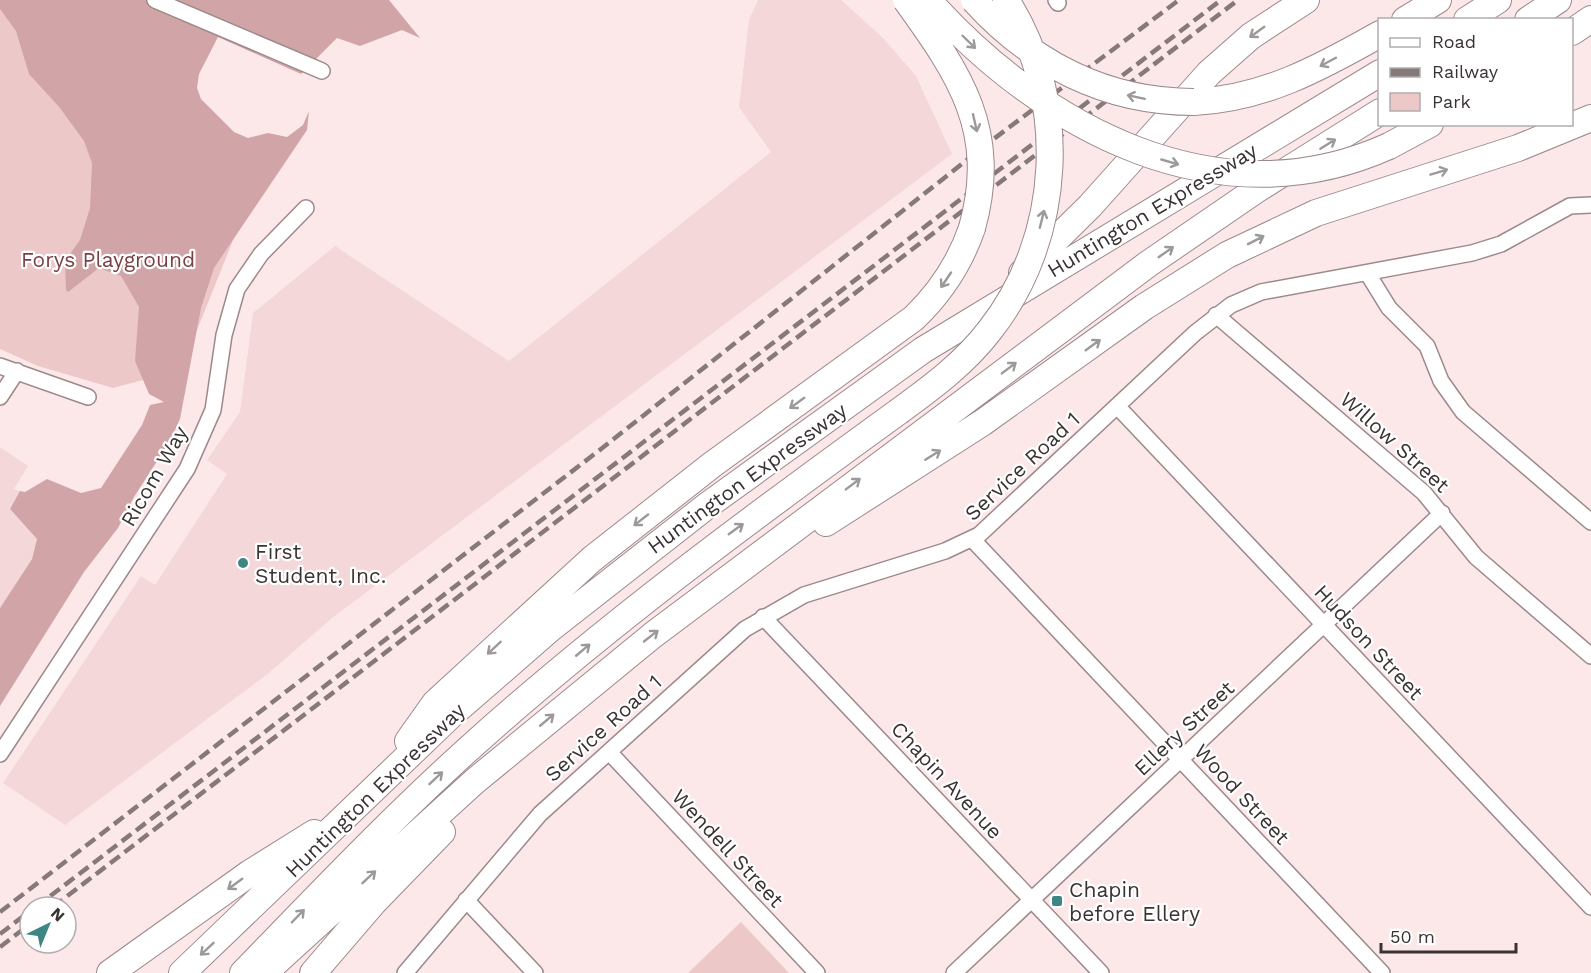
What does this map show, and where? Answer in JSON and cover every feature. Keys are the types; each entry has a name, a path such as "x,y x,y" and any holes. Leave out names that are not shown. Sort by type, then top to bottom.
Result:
{"highway":[{"path":"378,784 435,703 592,559 713,464 914,318 951,273 972,228 977,204 980,161 972,110 950,62 906,0"},
{"path":"928,0 979,52 1038,99 1095,132 1164,160 1212,171 1279,174 1346,162 1389,146 1426,126"},
{"path":"974,0 1027,48 1084,81 1145,99 1194,102 1227,99 1275,87 1307,73 1378,35"},
{"path":"243,973 396,817 542,684 699,558 898,412 958,365 990,331 1024,274 1043,219 1050,166 1046,102 1032,53 1006,0"},
{"path":"978,316 1090,206 1209,73 1251,36 1306,0"},
{"path":"1408,18 1438,0"},
{"path":"1470,18 1498,0"},
{"path":"1531,18 1558,0"},
{"path":"1573,32 1591,19"},
{"path":"1573,33 1591,25"},
{"name":"Huntington Expressway","path":"182,973 378,784 509,664 629,565 895,369 978,316 1378,74"},
{"name":"Huntington Expressway","path":"264,973 525,738 626,656 1148,264 1295,164 1378,113"},
{"path":"1573,125 1591,118"},
{"path":"755,557 828,522 892,482 1011,404 1171,289 1246,245 1326,209 1526,145 1572,126"},
{"path":"313,973 381,894 469,805 525,738"},
{"path":"110,973 250,873 355,807"}],"street":[{"path":"154,0 322,71"},
{"name":"Service Road 1","path":"405,973 540,814 736,637 763,616 814,591 945,551 972,539 996,521 1215,315 1253,294 1368,274 1488,249 1570,206 1589,204"},
{"name":"Ricom Way","path":"0,753 187,469 213,410 224,335 237,289 261,254 306,208"},
{"path":"1368,274 1389,308 1427,346 1441,381 1463,412 1591,522"},
{"name":"Willow Street","path":"1215,315 1424,493 1476,557 1591,656"},
{"path":"0,366 88,397"},
{"path":"0,397 17,372"},
{"name":"Hudson Street","path":"1118,406 1591,908"},
{"name":"Ellery Street","path":"954,973 1442,513"},
{"name":"Wood Street","path":"972,539 1382,973"},
{"name":"Chapin Avenue","path":"763,616 1101,973"},
{"name":"Wendell Street","path":"609,752 817,973"},
{"path":"466,900 535,973"}],"shaded area":[{"path":"758,0 841,0 882,37 916,76 952,154 332,618 269,673 65,825 3,783 141,576 155,585 227,474 207,460 240,412 253,313 335,246 509,361 771,152 739,107 749,20"},
{"path":"0,447 28,466 14,489 20,491 10,509 37,539 32,559 0,608"}],"green space":[{"name":"Forys Playground","path":"0,0 152,156 242,218 181,370 113,388 38,366 0,349"},
{"path":"0,0 389,0 420,38 402,30 360,46 337,38 301,74 218,37 199,74 197,88 201,99 234,132 248,138 268,133 287,137 303,125 309,111 307,130 214,268 201,308 180,419 170,441 134,497 118,528 84,572 0,706 0,608 32,559 37,539 10,509 20,491 25,492 47,479 81,493 101,488 142,425 150,405 164,402 149,394 135,361 139,307 121,276 99,268 68,292 66,290 65,261 80,240 90,208 92,163 84,141 60,108 29,74 16,31 0,9"},
{"path":"741,922 789,973 688,973"}],"railway":[{"path":"0,912 601,449 991,141 1179,0"},
{"path":"52,895 1221,0"},
{"path":"69,895 1238,0"},
{"path":"0,934 18,920"},
{"path":"0,947 18,933"}],"place":[{"name":"First Student, Inc.","path":"243,563"},
{"name":"Chapin before Ellery","path":"1057,901"}]}
